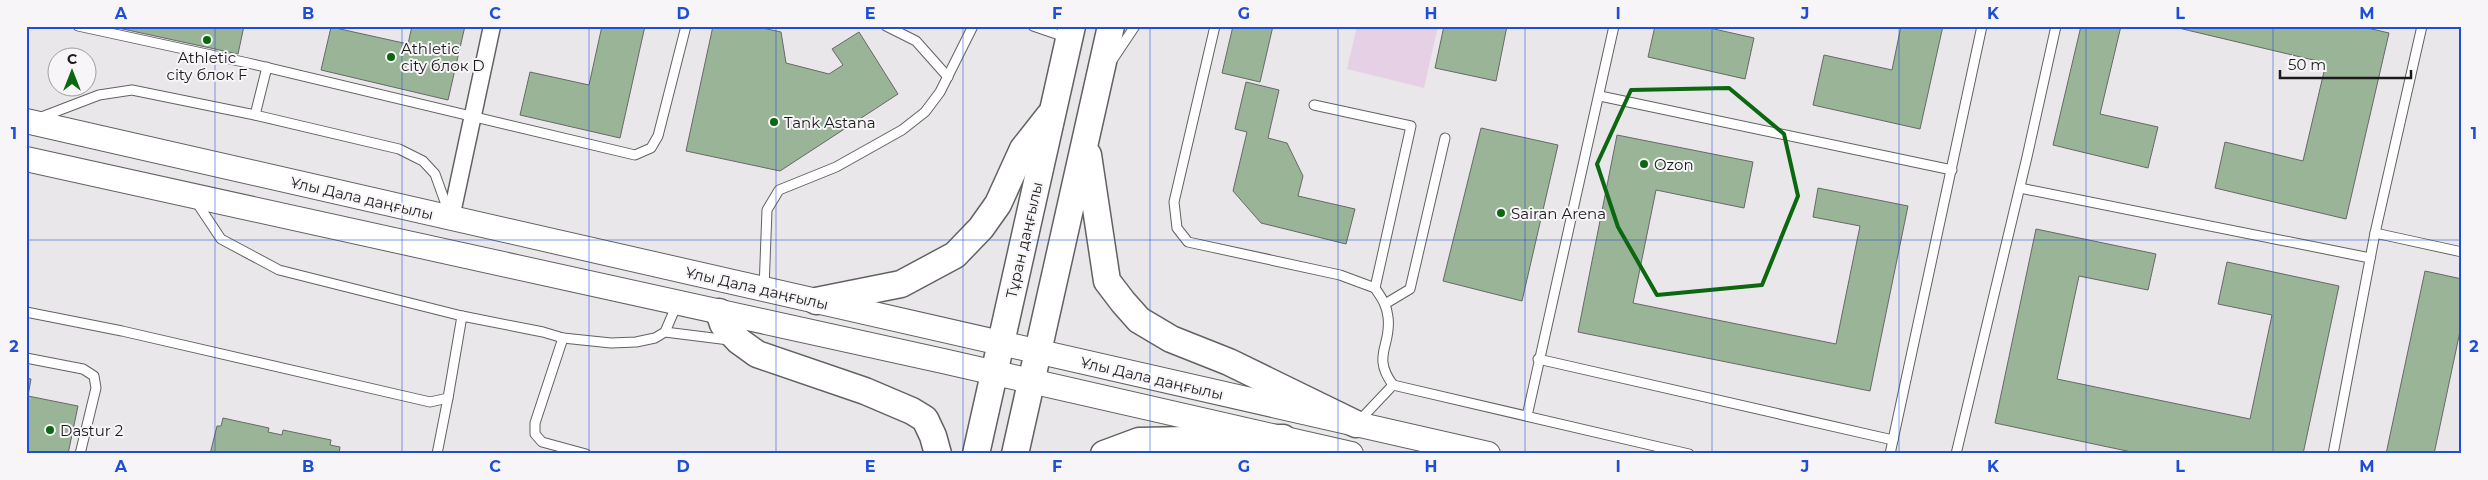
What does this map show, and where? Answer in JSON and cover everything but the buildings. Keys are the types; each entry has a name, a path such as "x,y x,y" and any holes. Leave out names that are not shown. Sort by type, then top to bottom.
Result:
{"main road":[{"path":"1015,454 1111,26"},
{"name":"Тұран даңғылы","path":"976,454 1071,33"},
{"path":"816,301 901,284 954,255 981,228 992,212 1024,149 1053,112"},
{"path":"1085,138 1102,260 1107,281 1122,302 1139,320 1171,339 1229,362 1356,424"},
{"path":"719,312 723,324 739,341 757,354 865,391 912,411 925,419 933,436 938,454"},
{"path":"1104,454 1138,441 1283,438"}],"street":[{"path":"451,218 492,26"},
{"name":"Ұлы Дала даңғылы","path":"28,121 1488,454"},
{"name":"Ұлы Дала даңғылы","path":"26,159 994,372 1351,454"}],"lane":[{"path":"78,26 266,67 635,154 651,148 658,136 686,26"},
{"path":"886,26 916,41 948,78"},
{"path":"764,289 767,210 779,190 836,167 902,130 934,103 973,26"},
{"path":"1033,26 1071,33"},
{"path":"1098,82 1134,26"},
{"path":"1215,26 1174,202 1177,228 1188,242 1340,275 1375,288 1385,304 1389,318 1382,357 1383,373 1393,385 1689,454"},
{"path":"1527,416 1538,359 1600,96 1614,26"},
{"path":"1890,454 1982,26"},
{"path":"1966,454 1956,453 2020,188 2056,26"},
{"path":"2333,454 2375,233 2422,26"},
{"path":"255,115 266,67"},
{"path":"28,121 99,95 132,90 255,115 399,149 423,161 435,174 451,218"},
{"path":"1600,96 1952,170"},
{"path":"1314,105 1411,126 1375,288"},
{"path":"1385,304 1410,289 1445,138"},
{"path":"2020,188 2370,258"},
{"path":"192,196 221,239 279,270 462,316 543,332 562,338 611,343 636,342 655,338 665,332 677,303"},
{"path":"2375,233 2462,252"},
{"path":"26,312 122,331 418,401 430,402 448,398"},
{"path":"437,454 462,316"},
{"path":"665,332 739,341"},
{"path":"562,338 535,423 535,434 542,442 586,454"},
{"path":"26,358 82,370 94,376 96,388 80,454"},
{"path":"1538,359 1893,440"},
{"path":"1356,424 1393,385"},
{"path":"1283,438 1305,454"}],"highlighted area":[{"path":"1729,88 1784,134 1798,196 1762,285 1657,295 1618,227 1597,164 1631,90"}],"shaded area":[{"path":"1357,26 1438,26 1424,88 1347,69"}],"place":[{"name":"Athletic city блок F","path":"207,40"},
{"name":"Athletic city блок D","path":"391,57"},
{"name":"Tank Astana","path":"774,122"},
{"name":"Ozon","path":"1644,164"},
{"name":"Sairan Arena","path":"1501,213"},
{"name":"Dastur 2","path":"50,430"}]}
